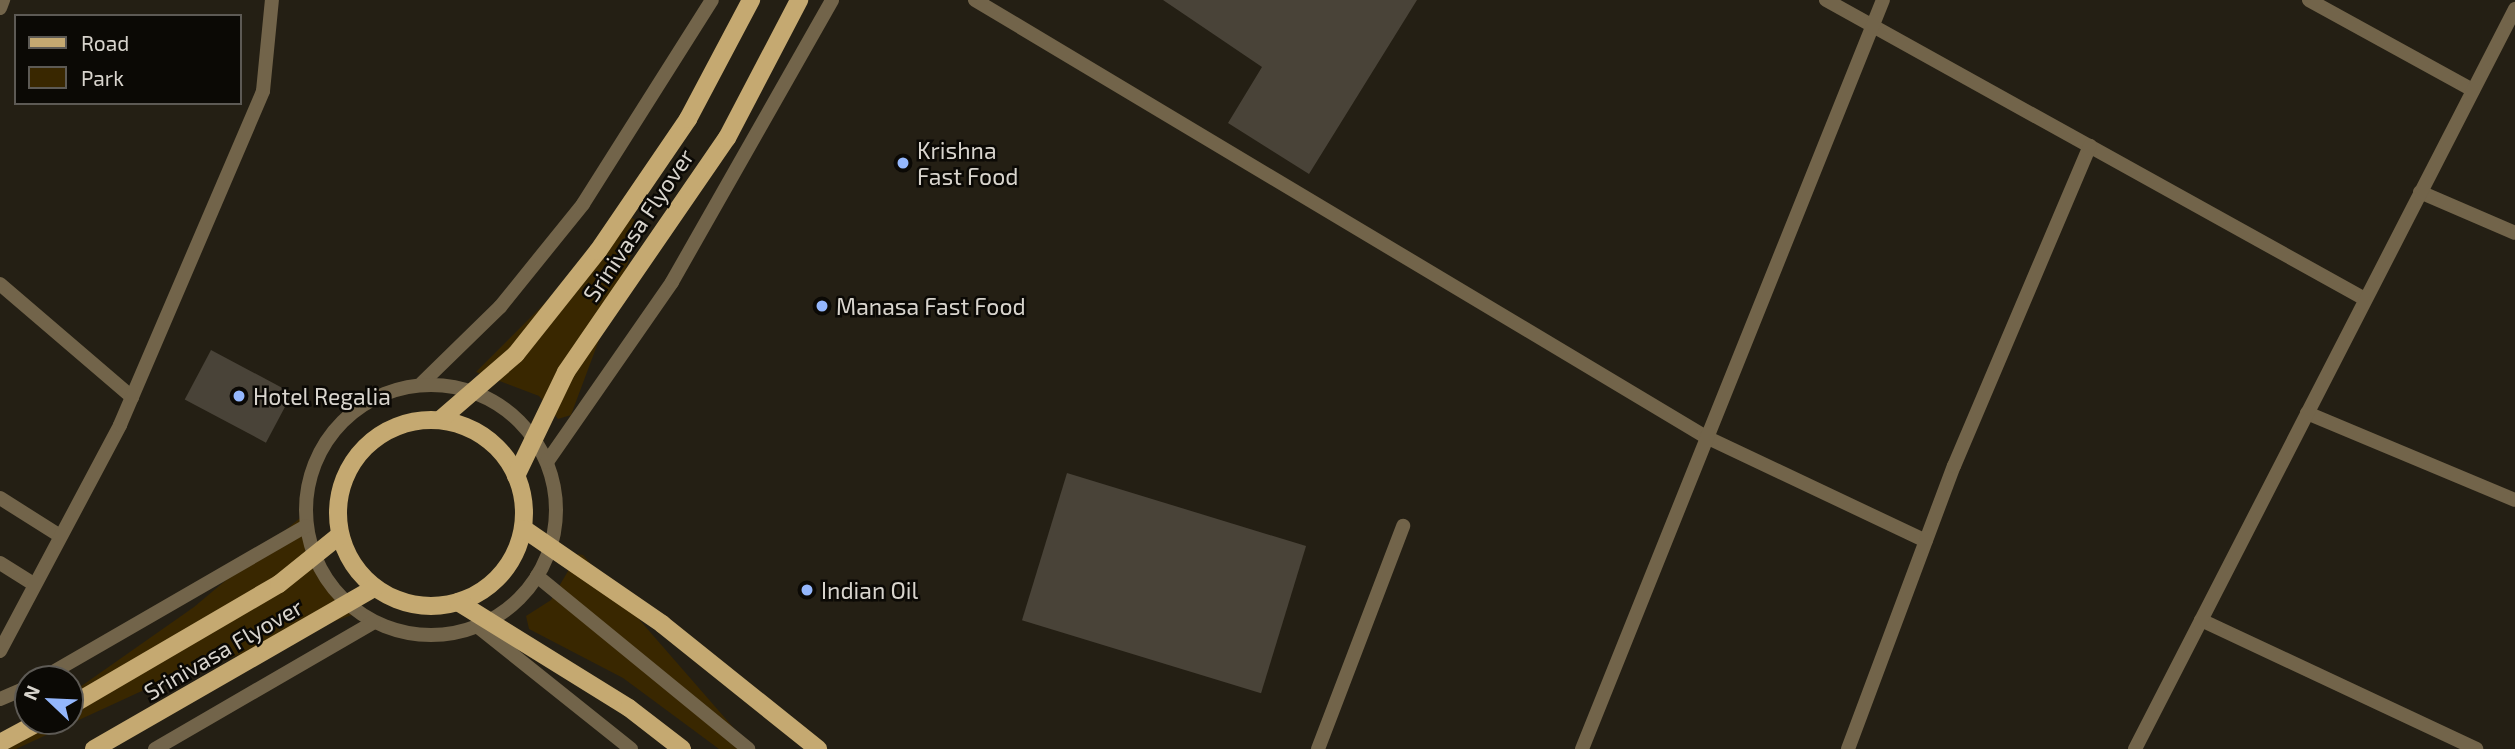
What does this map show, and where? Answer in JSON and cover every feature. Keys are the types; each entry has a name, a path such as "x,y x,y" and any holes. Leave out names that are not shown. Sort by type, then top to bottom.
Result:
{"main road":[{"name":"Srinivasa Flyover","path":"441,419 516,354 598,251 688,119 751,0"},
{"name":"Srinivasa Flyover","path":"516,476 566,372 727,138 799,0"},
{"path":"441,419 495,443 516,476 524,529 513,559 493,584 457,602 403,603 374,588 352,565 340,535 345,477 360,451 411,421 441,419"},
{"path":"524,529 662,624 818,749"},
{"name":"Srinivasa Flyover","path":"84,698 279,584 340,535"},
{"name":"Srinivasa Flyover","path":"94,749 374,588"},
{"path":"457,602 629,708 682,749"}],"street":[{"path":"0,8 3,0"},
{"path":"0,650 132,397 263,91 272,0"},
{"path":"422,383 500,307 583,204 712,0"},
{"path":"547,462 672,282 832,0"},
{"path":"975,0 1706,437 1926,541"},
{"path":"1826,0 2365,299"},
{"path":"1582,749 1883,0"},
{"path":"2309,0 2473,90"},
{"path":"2135,749 2513,16"},
{"path":"1848,749 1926,541 2090,146"},
{"path":"2420,192 2515,233"},
{"path":"0,284 132,397"},
{"path":"422,383 461,387 498,402 527,428 547,462 556,520 537,576 520,597 477,626 443,635 374,622 328,583 306,526 312,473 322,447 347,415 382,393 422,383"},
{"path":"2307,413 2515,500"},
{"path":"0,498 60,537"},
{"path":"65,665 306,526"},
{"path":"1318,749 1403,526"},
{"path":"0,563 34,584"},
{"path":"537,576 748,749"},
{"path":"2201,620 2476,749"},
{"path":"155,749 374,622"},
{"path":"477,626 631,749"}],"green space":[{"path":"631,217 642,225 571,415 558,419 539,396 476,372"},
{"path":"300,518 308,523 315,558 354,609 352,615 157,684 84,718 84,684 194,607"},
{"path":"578,554 583,555 752,749 719,749 623,678 529,629 526,616 551,600"},
{"path":"14,735 46,735 16,749 0,749"}],"building":[{"path":"1163,0 1417,0 1309,174 1228,123 1262,67"},
{"name":"Hotel Regalia","path":"211,350 292,393 266,443 185,399"},
{"path":"1067,473 1306,546 1261,693 1022,620"}],"place":[{"name":"Krishna Fast Food","path":"903,163"},
{"name":"Manasa Fast Food","path":"822,306"},
{"name":"Hotel Regalia","path":"239,396"},
{"name":"Indian Oil","path":"807,590"}]}
